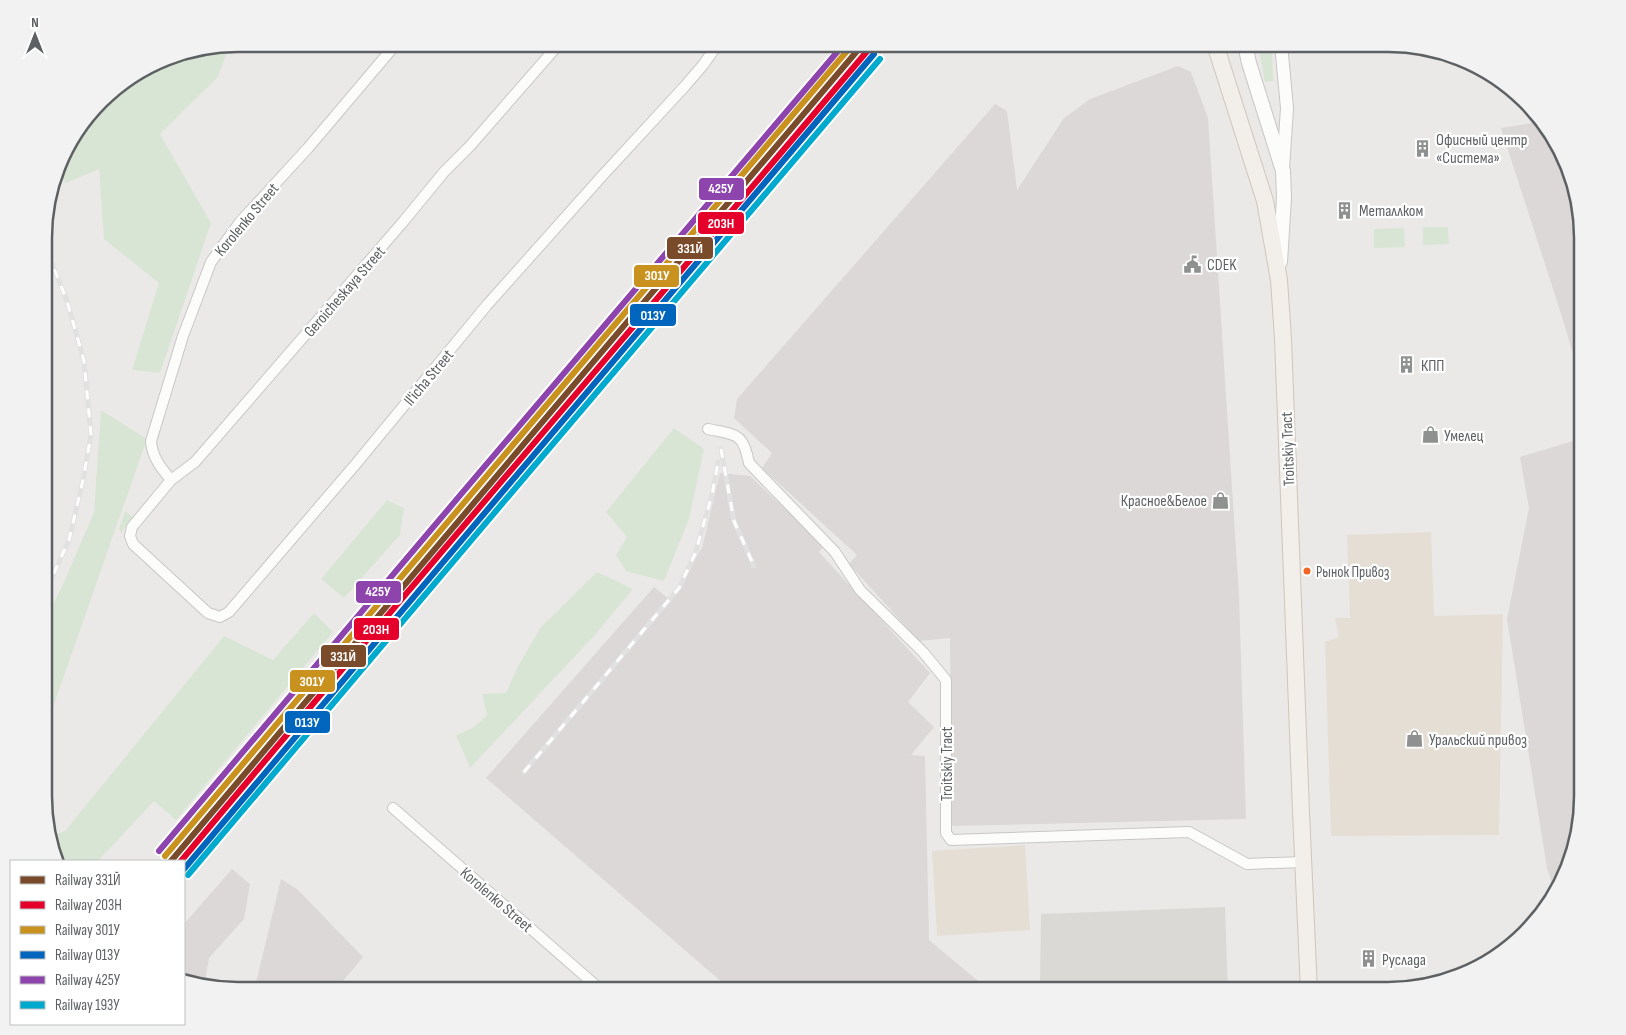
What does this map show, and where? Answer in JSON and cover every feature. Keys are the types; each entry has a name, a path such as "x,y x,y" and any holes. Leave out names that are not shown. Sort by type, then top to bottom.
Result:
{"main road":[{"name":"Troitskiy Tract","path":"1218,52 1265,201 1279,280 1284,339 1309,982"},
{"path":"1247,52 1263,110 1283,171 1284,198 1279,280"}],"street":[{"name":"Korolenko Street","path":"171,480 160,467 152,451 151,441 183,336 211,262 240,222 308,148 389,52"},
{"name":"Geroicheskaya Street","path":"130,536 132,527 171,480 195,462 444,172 470,146 552,52"},
{"name":"Il'icha Street","path":"130,536 133,544 208,613 220,617 230,612 487,305 685,86 712,52"},
{"path":"1282,52 1287,108 1283,171"},
{"path":"1263,110 1267,114 1274,116 1282,114 1287,108"},
{"name":"Troitskiy Tract","path":"708,429 741,439 747,451 749,463 836,552 860,590 923,652 946,680 946,833 951,840 1189,832 1247,864 1303,862"},
{"name":"Korolenko Street","path":"393,808 592,982"}],"shaded area":[{"path":"1178,66 1191,72 1208,118 1239,595 1246,819 952,826 950,638 919,641 849,564 857,555 762,468 772,453 734,418 737,399 995,104 1007,111 1017,190 1064,118 1090,99"},
{"path":"1533,123 1549,146 1564,179 1570,202 1574,238 1574,357 1564,323 1501,128"},
{"path":"1574,441 1574,796 1572,821 1567,845 1552,883 1547,868 1507,619 1529,508 1520,457"},
{"path":"720,473 750,476 824,545 819,552 930,673 908,702 934,727 911,755 925,756 929,940 979,982 722,982 486,778 654,587 669,599 702,548"},
{"name":"Уральский привоз","path":"1431,532 1434,616 1503,614 1499,835 1331,836 1325,642 1339,637 1335,618 1350,618 1347,535"},
{"path":"1025,845 1030,930 937,936 932,851"},
{"path":"232,869 250,884 244,919 209,958 205,980 185,975 185,923"},
{"path":"281,879 298,890 363,957 342,982 256,982"},
{"path":"1225,907 1228,982 1040,982 1041,914"}],"green space":[{"path":"1259,52 1272,52 1273,81 1265,82"},
{"path":"227,53 218,77 160,134 211,223 160,373 132,370 159,283 104,239 99,169 66,183 62,179 84,135 107,107 125,91 145,77 179,62 202,56"},
{"path":"1423,227 1448,227 1449,244 1423,245"},
{"path":"1404,228 1405,247 1374,248 1374,229"},
{"path":"101,410 147,439 52,710 52,607 94,512"},
{"path":"674,428 704,449 689,519 664,581 626,571 616,555 627,537 606,512"},
{"path":"387,500 404,508 400,535 344,598 321,579"},
{"path":"125,511 133,517 121,533 119,529"},
{"path":"597,572 633,589 594,636 470,768 456,735 473,728 487,715 482,694 506,693 517,668 541,627"},
{"path":"314,613 333,632 176,820 154,801 99,860 64,860 56,834 65,831 224,636 273,660"}],"railway":[{"path":"52,264 67,301 84,361 91,435 69,540 52,578"},
{"path":"721,449 734,521 754,566"},
{"path":"524,772 679,588 695,554 712,495 718,462"}],"rail line":[{"name":"425У","path":"159,851 837,52"},
{"name":"301У","path":"165,856 846,52"},
{"name":"331Й","path":"172,860 856,52"},
{"name":"203Н","path":"182,860 866,52"},
{"name":"013У","path":"185,868 874,54"},
{"name":"193У","path":"188,875 880,59"}],"place":[{"name":"Офисный центр «Система»","path":"1422,148"},
{"name":"Металлком","path":"1345,210"},
{"name":"CDEK","path":"1193,264"},
{"name":"КПП","path":"1407,365"},
{"name":"Умелец","path":"1430,435"},
{"name":"Красное&Белое","path":"1221,500"},
{"name":"Рынок Привоз","path":"1307,571"},
{"name":"Уральский привоз","path":"1415,739"},
{"name":"Руслада","path":"1368,959"}]}
